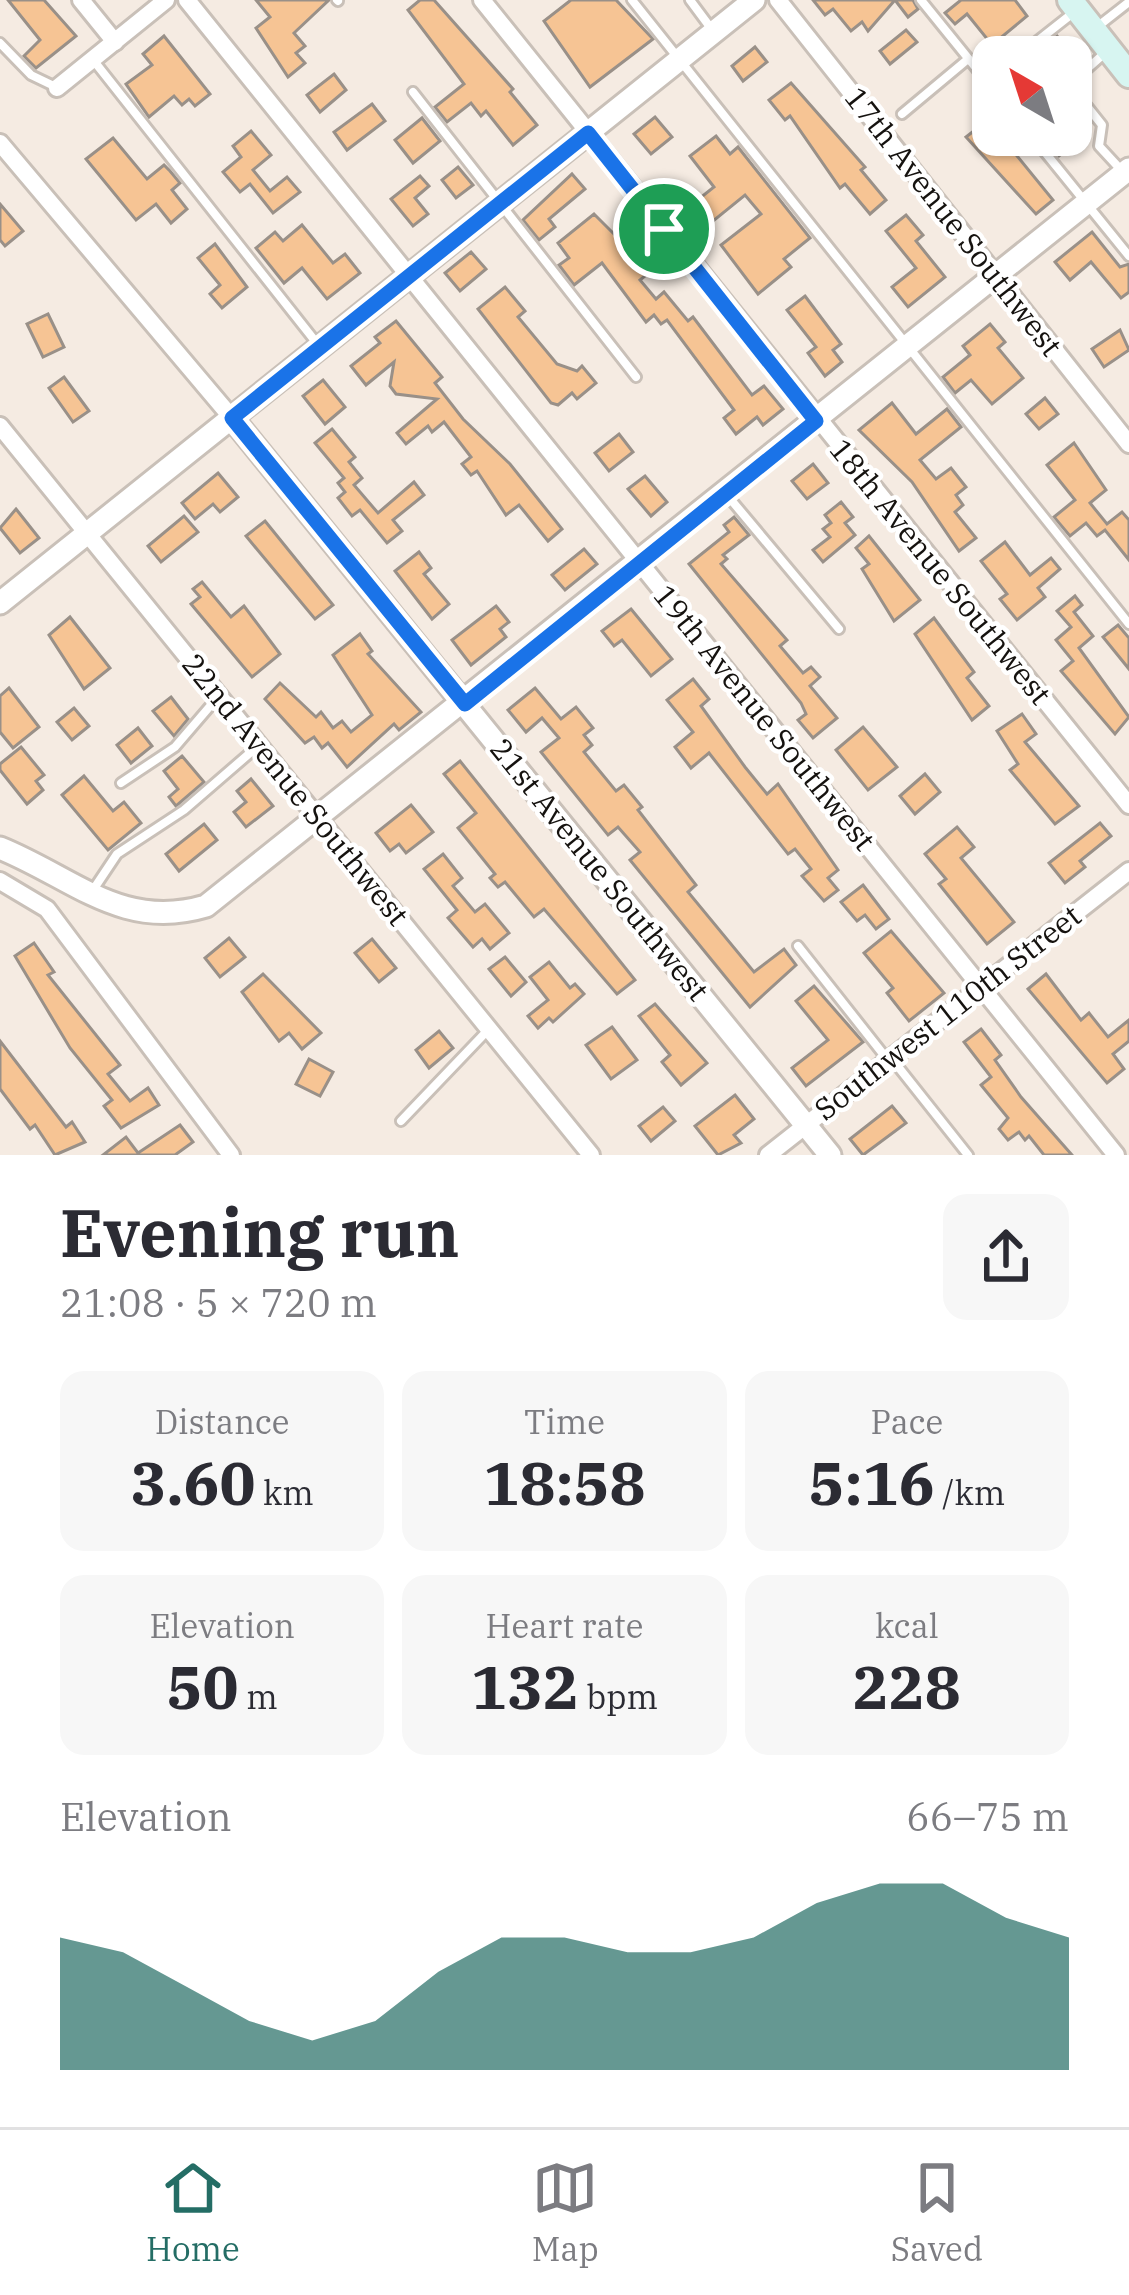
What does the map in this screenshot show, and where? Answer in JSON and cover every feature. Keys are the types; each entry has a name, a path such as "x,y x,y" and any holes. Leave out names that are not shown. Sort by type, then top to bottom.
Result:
{"main road":[{"path":"1073,5 1129,75"}],"street":[{"path":"82,0 115,41"},
{"path":"57,88 166,0"},
{"name":"19th Avenue Southwest","path":"187,0 982,986 1108,1152"},
{"name":"18th Avenue Southwest","path":"482,0 1129,805"},
{"path":"0,604 754,0"},
{"name":"17th Avenue Southwest","path":"778,0 1129,444"},
{"name":"21st Avenue Southwest","path":"0,143 232,418 830,1155"},
{"path":"0,848 90,894 159,916 206,906 320,820 1127,171"},
{"name":"22nd Avenue Southwest","path":"0,426 591,1155"},
{"name":"Southwest 110th Street","path":"768,1155 1129,871"},
{"path":"0,881 30,895 73,940 232,1155"}],"lane":[{"path":"632,0 1129,623"},
{"path":"691,0 714,32"},
{"path":"921,0 972,63"},
{"path":"1092,53 1129,2"},
{"path":"1040,36 1073,5"},
{"path":"0,43 31,75 57,88"},
{"path":"902,113 968,58"},
{"path":"93,59 320,347"},
{"path":"413,92 636,377"},
{"path":"1092,112 1102,125 1099,146 1127,171"},
{"path":"1048,156 1129,256"},
{"path":"726,494 839,629"},
{"path":"121,783 176,747 219,696"},
{"path":"90,894 117,854 184,810 259,745"},
{"path":"798,946 968,1155"},
{"path":"401,1121 489,1029"}],"building":[{"path":"8,0 44,0 76,36 36,68 24,56 40,40"},
{"path":"256,0 329,0 294,33 305,46 296,53 305,63 288,77 256,28 270,17"},
{"path":"420,0 434,0 513,89 510,92 537,125 513,145 486,111 481,116 471,103 447,122 435,107 464,84 408,10"},
{"path":"571,0 616,0 653,39 590,87 544,21"},
{"path":"813,0 895,0 868,31 862,22 851,31 833,9 825,15"},
{"path":"895,0 913,0 918,9 908,17"},
{"path":"961,0 1015,0 1027,16 1003,36 985,36 967,14 955,24 945,13"},
{"path":"906,30 917,42 890,64 880,51"},
{"path":"164,36 210,94 195,106 189,99 182,105 174,96 149,117 126,84 152,65 143,54"},
{"path":"755,47 767,62 743,81 732,66"},
{"path":"334,74 346,90 320,112 307,95"},
{"path":"791,83 865,167 861,170 886,200 870,214 845,184 840,188 790,116 785,120 769,100"},
{"path":"372,104 385,121 347,150 334,132"},
{"path":"655,117 672,137 651,154 634,134"},
{"path":"422,118 440,141 413,163 395,140"},
{"path":"251,131 271,155 253,170 270,191 287,177 300,192 273,213 250,184 240,192 223,172 241,157 233,146"},
{"path":"716,136 730,154 738,147 810,238 784,259 791,267 758,294 721,245 761,214 745,195 707,226 690,206 714,187 690,156"},
{"path":"113,138 147,179 164,165 180,183 172,190 187,209 171,223 156,204 136,220 86,159"},
{"path":"983,156 1017,156 1053,200 1036,214"},
{"path":"458,167 473,185 456,198 442,180"},
{"path":"572,174 585,189 549,219 555,227 539,240 523,220"},
{"path":"420,176 429,186 415,198 428,214 413,226 391,199"},
{"path":"0,204 23,231 5,246 0,240"},
{"path":"594,214 627,247 634,241 656,267 640,280 656,299 664,292 688,321 693,317 752,395 764,386 783,409 763,425 757,417 736,434 724,418 734,410 667,320 661,324 654,315 646,322 602,263 574,285 559,265 569,258 558,243"},
{"path":"906,215 923,235 916,241 945,277 908,307 892,287 916,268 886,231"},
{"path":"302,225 333,263 345,254 360,273 327,299 302,268 284,283 256,248 275,232 283,241"},
{"path":"1092,232 1120,267 1129,264 1129,292 1121,298 1091,262 1070,280 1055,262"},
{"path":"215,244 247,287 222,308 210,294 220,285 198,258"},
{"path":"471,252 486,269 460,291 445,273"},
{"path":"505,287 525,311 518,317 557,364 577,371 582,366 596,383 577,399 572,393 558,405 551,403 478,309"},
{"path":"805,296 841,344 833,350 842,362 825,376 808,353 816,347 787,310"},
{"path":"48,314 64,347 43,357 27,324"},
{"path":"396,321 442,377 435,383 463,419 510,464 562,529 548,541 519,505 506,515 477,471 471,475 462,464 471,457 444,422 432,432 428,426 406,444 397,433 437,399 396,394 390,386 394,362 366,385 351,366 380,343 375,337"},
{"path":"990,324 1005,342 998,348 1023,378 992,404 971,380 955,393 943,377 970,355 963,346"},
{"path":"1120,330 1129,350 1104,367 1092,349"},
{"path":"64,377 89,411 73,422 49,388"},
{"path":"323,380 345,407 325,424 303,396"},
{"path":"1045,398 1058,414 1039,429 1026,414"},
{"path":"892,403 916,434 947,409 961,427 920,460 936,479 951,468 966,487 956,495 963,505 955,512 976,538 959,551 912,482 859,430"},
{"path":"332,429 355,457 349,462 362,478 354,485 378,513 414,482 424,495 393,520 402,531 387,543 360,510 352,516 338,498 345,492 338,483 344,478 315,443"},
{"path":"619,434 633,452 609,471 595,453"},
{"path":"1074,443 1106,490 1090,503 1107,524 1122,512 1129,520 1129,560 1105,530 1097,536 1086,523 1070,536 1054,517 1075,500 1047,465"},
{"path":"813,464 828,483 807,499 792,481"},
{"path":"218,473 238,497 220,512 213,504 195,519 182,503"},
{"path":"645,476 667,502 651,516 628,489"},
{"path":"841,502 853,517 845,523 855,535 823,562 813,550 830,537 823,529 831,523 825,515"},
{"path":"16,509 39,538 20,553 0,528"},
{"path":"184,516 198,532 161,562 148,546"},
{"path":"734,517 749,535 723,555 727,559 721,564 787,640 780,646 803,673 811,667 820,677 810,686 837,718 813,738 798,720 806,714 801,703 689,564 729,532 724,525"},
{"path":"265,521 333,605 315,619 246,536"},
{"path":"869,536 920,600 894,621 862,569 869,564 856,548"},
{"path":"1005,542 1030,575 1051,558 1060,569 1038,588 1045,597 1017,620 1000,599 1007,594 981,561"},
{"path":"584,549 597,564 565,590 552,575"},
{"path":"419,552 431,568 424,574 449,604 432,619 395,571"},
{"path":"202,582 231,617 244,606 280,654 252,677 191,604 200,597 193,589"},
{"path":"1075,596 1082,605 1074,612 1093,636 1079,648 1129,717 1115,734 1061,671 1073,661 1056,640 1071,627 1057,611"},
{"path":"496,606 509,622 500,629 506,637 471,665 452,640"},
{"path":"631,609 672,659 651,676 622,640 614,646 602,631"},
{"path":"70,617 110,668 84,689 49,635"},
{"path":"934,618 974,672 967,678 989,706 972,720 915,634"},
{"path":"1118,625 1129,638 1129,669 1103,637"},
{"path":"360,634 372,651 368,654 421,712 399,730 394,724 347,767 328,743 322,748 314,737 305,743 265,699 280,683 316,717 321,712 333,728 342,721 351,732 372,715 333,655"},
{"path":"693,679 709,699 701,706 745,767 767,794 778,784 838,870 828,878 838,890 824,901 802,876 811,869 795,849 788,854 709,753 691,768 675,747 693,732 667,700"},
{"path":"9,688 39,727 13,748 0,732 0,696"},
{"path":"535,688 561,719 576,707 593,728 584,735 592,745 584,752 616,791 624,785 642,807 638,810 696,885 688,892 754,972 784,949 796,965 750,1007 630,860 640,852 618,827 608,835 541,752 559,738 542,718 526,732 508,710"},
{"path":"171,697 188,719 174,736 153,711"},
{"path":"74,708 89,726 72,740 57,722"},
{"path":"1022,714 1036,734 1025,742 1079,806 1055,824 1010,770 1018,764 997,731"},
{"path":"863,727 897,767 868,790 836,750"},
{"path":"138,728 152,746 131,763 117,745"},
{"path":"21,747 44,775 36,781 43,790 27,804 0,770 0,764"},
{"path":"182,756 204,782 176,806 169,797 178,789 164,771"},
{"path":"460,761 635,980 617,994 544,909 534,917 505,882 498,887 490,878 495,874 458,828 476,813 444,774"},
{"path":"925,774 940,792 915,814 900,796"},
{"path":"84,776 113,811 124,802 141,823 108,850 62,795"},
{"path":"251,779 273,806 246,827 234,812 246,802 237,791"},
{"path":"411,805 433,832 406,853 399,844 390,851 376,833"},
{"path":"1100,823 1111,836 1080,861 1085,867 1065,883 1049,863"},
{"path":"204,824 217,840 179,871 166,854"},
{"path":"957,827 974,847 961,858 1014,922 987,944 939,884 946,879 925,854"},
{"path":"443,854 462,878 453,886 475,912 485,904 509,933 490,949 482,939 473,947 448,918 457,910 424,869"},
{"path":"863,885 889,919 876,929 865,915 857,921 841,902"},
{"path":"891,931 944,993 909,1021 887,993 893,988 864,953"},
{"path":"229,938 245,957 220,977 205,958"},
{"path":"372,939 396,968 379,982 355,953"},
{"path":"34,943 54,972 48,975 120,1065 108,1074 130,1101 148,1088 159,1105 121,1128 104,1106 112,1100 70,1048 15,956"},
{"path":"505,957 526,982 511,996 489,969"},
{"path":"549,962 570,988 575,984 584,994 553,1022 549,1018 538,1028 528,1016 548,1000 530,977"},
{"path":"263,974 321,1033 302,1049 289,1033 279,1041 242,992"},
{"path":"1046,974 1081,1020 1089,1013 1108,1037 1129,1020 1129,1041 1113,1054 1124,1069 1107,1083 1028,989"},
{"path":"814,986 863,1042 806,1086 792,1068 828,1040 796,1001"},
{"path":"655,1004 707,1063 681,1085 662,1062 670,1055 639,1016"},
{"path":"612,1027 637,1060 611,1079 586,1045"},
{"path":"981,1029 1001,1055 995,1060 1021,1097 1072,1155 1044,1155 1029,1136 1025,1140 1019,1132 1008,1140 999,1129 1008,1118 981,1085 991,1077 964,1042"},
{"path":"439,1031 453,1048 429,1068 416,1050"},
{"path":"0,1041 66,1127 72,1122 85,1142 55,1155 35,1125 30,1129 0,1089"},
{"path":"309,1059 333,1072 320,1096 296,1084"},
{"path":"735,1095 754,1119 734,1135 741,1143 718,1155 695,1126"},
{"path":"892,1106 906,1123 863,1155 850,1139"},
{"path":"663,1107 675,1121 651,1141 639,1126"},
{"path":"180,1125 193,1142 175,1155 103,1155 126,1137 138,1153"}],"route":[{"path":"588,133 664,229 816,421 465,704 232,418 588,133"}]}
